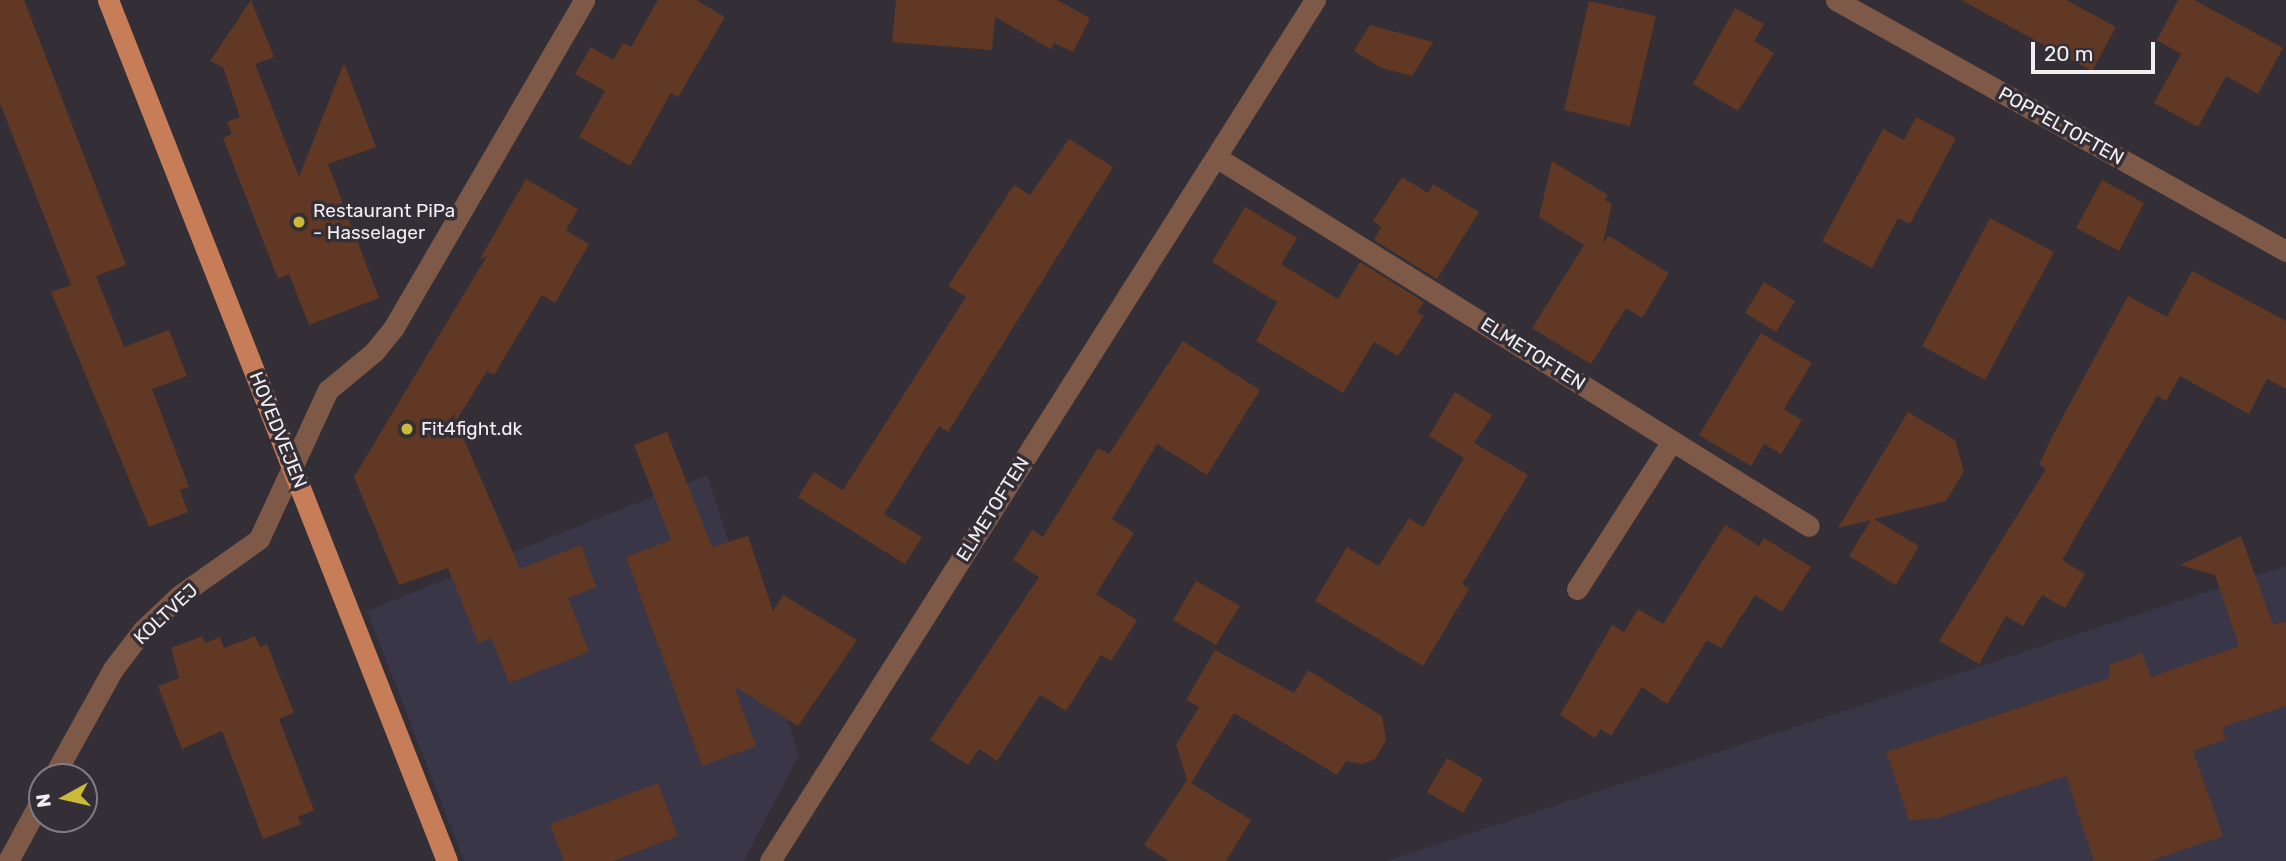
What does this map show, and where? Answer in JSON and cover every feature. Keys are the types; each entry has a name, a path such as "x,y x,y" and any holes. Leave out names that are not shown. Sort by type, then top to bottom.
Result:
{"main road":[{"name":"HOVEDVEJEN","path":"108,0 447,861"}],"street":[{"name":"KOLTVEJ","path":"61,763 135,640 180,595 259,539 328,390 374,352 394,327 584,0"},
{"name":"ELMETOFTEN","path":"770,861 1315,0"},
{"name":"POPPELTOFTEN","path":"1836,0 2286,251"},
{"name":"ELMETOFTEN","path":"1216,157 1809,526"},
{"path":"1577,589 1672,441"},
{"path":"8,861 28,824"}],"shaded area":[{"path":"707,475 799,755 744,861 464,861 367,611"},
{"path":"2286,566 2286,861 1386,861"}],"building":[{"path":"0,0 24,0 126,265 96,276 124,347 169,330 187,376 152,389 189,487 180,490 188,512 149,527 51,292 71,285 0,103"},
{"path":"251,0 274,57 255,64 299,177 344,63 376,147 328,164 379,298 309,325 289,274 278,279 223,138 232,134 227,122 240,117 223,67 210,61"},
{"path":"658,0 696,0 725,17 678,97 671,93 630,166 579,137 605,91 575,74 591,47 613,60 623,43 631,47"},
{"path":"896,0 1057,0 1090,18 1073,52 1054,43 1051,49 995,17 992,50 892,42"},
{"path":"1961,0 2066,0 2116,27 2092,71"},
{"path":"2178,0 2194,0 2283,48 2258,94 2226,76 2198,127 2154,103 2181,54 2157,40"},
{"path":"1589,1 1656,16 1630,126 1564,110"},
{"path":"1735,8 1764,24 1754,41 1774,53 1738,111 1693,84"},
{"path":"1370,25 1433,42 1412,76 1381,68 1354,51"},
{"path":"1916,117 1956,138 1910,224 1898,218 1872,268 1822,241 1883,129 1904,140"},
{"path":"1069,139 1113,167 948,432 939,426 884,514 922,537 905,564 798,497 814,472 843,490 966,297 948,286 1014,185 1030,195"},
{"path":"1552,161 1608,195 1605,200 1612,204 1603,243 1609,236 1669,273 1642,318 1626,308 1591,364 1532,328 1584,245 1539,217"},
{"path":"1402,177 1428,193 1433,184 1479,212 1437,279 1374,240 1381,227 1373,221"},
{"path":"526,179 578,209 566,230 589,244 555,303 542,295 494,375 487,371 456,421 520,569 581,545 596,587 568,598 589,652 509,683 491,638 478,643 448,568 399,585 354,477 487,256 480,259"},
{"path":"2102,180 2144,203 2119,251 2076,228"},
{"path":"1245,207 1297,238 1281,264 1338,299 1360,262 1424,302 1417,312 1424,316 1398,356 1374,342 1343,393 1256,341 1277,302 1212,262"},
{"path":"1990,218 2054,252 1985,380 1922,346"},
{"path":"2192,271 2286,321 2286,389 2267,379 2249,414 2180,376 2166,401 2157,396 2062,560 2085,574 2065,608 2042,595 2023,626 2006,616 1979,664 1939,641 2046,469 2039,464 2128,296 2167,317"},
{"path":"1764,282 1795,301 1776,332 1745,313"},
{"path":"1761,333 1812,363 1784,409 1802,420 1781,454 1764,444 1751,466 1699,435"},
{"path":"1183,341 1260,390 1207,475 1157,444 1112,519 1134,533 1096,594 1137,620 1111,661 1101,655 1066,711 1040,695 997,761 979,749 968,765 930,740 1039,577 1013,560 1032,530 1043,537 1098,448 1109,454"},
{"path":"1455,392 1492,415 1474,443 1528,475 1462,584 1469,589 1423,666 1315,601 1347,547 1379,566 1409,518 1423,527 1464,458 1429,436"},
{"path":"1908,412 1955,440 1964,471 1946,501 1874,519 1919,546 1896,585 1849,556 1871,520 1838,528"},
{"path":"667,432 712,547 748,536 773,611 783,595 857,640 798,726 734,686 756,746 702,766 626,557 671,540 634,445"},
{"path":"1725,525 1759,546 1764,538 1811,567 1782,612 1755,595 1721,648 1707,640 1667,704 1642,687 1611,736 1601,729 1595,738 1560,715 1612,625 1624,632 1638,609 1663,624"},
{"path":"2241,536 2273,625 2286,621 2286,706 2222,727 2226,739 2193,751 2223,836 2150,861 2094,861 2066,776 1938,818 1909,820 1886,752 2109,678 2109,665 2142,653 2151,677 2239,646 2215,575 2180,565"},
{"path":"1196,581 1240,606 1216,645 1173,620"},
{"path":"203,636 205,643 220,637 224,648 255,636 260,647 267,644 294,713 279,719 314,810 298,817 301,824 263,839 222,731 182,749 158,686 179,678 171,648"},
{"path":"1215,650 1294,693 1308,670 1382,716 1386,740 1375,759 1362,764 1346,761 1337,775 1234,713 1191,783 1251,820 1226,861 1169,861 1144,845 1187,780 1176,745 1199,707 1186,700"},
{"path":"1447,758 1483,779 1463,813 1427,792"},
{"path":"658,783 678,836 613,861 564,861 550,824"}],"place":[{"name":"Restaurant PiPa - Hasselager","path":"299,222"},
{"name":"Fit4fight.dk","path":"407,429"}]}
